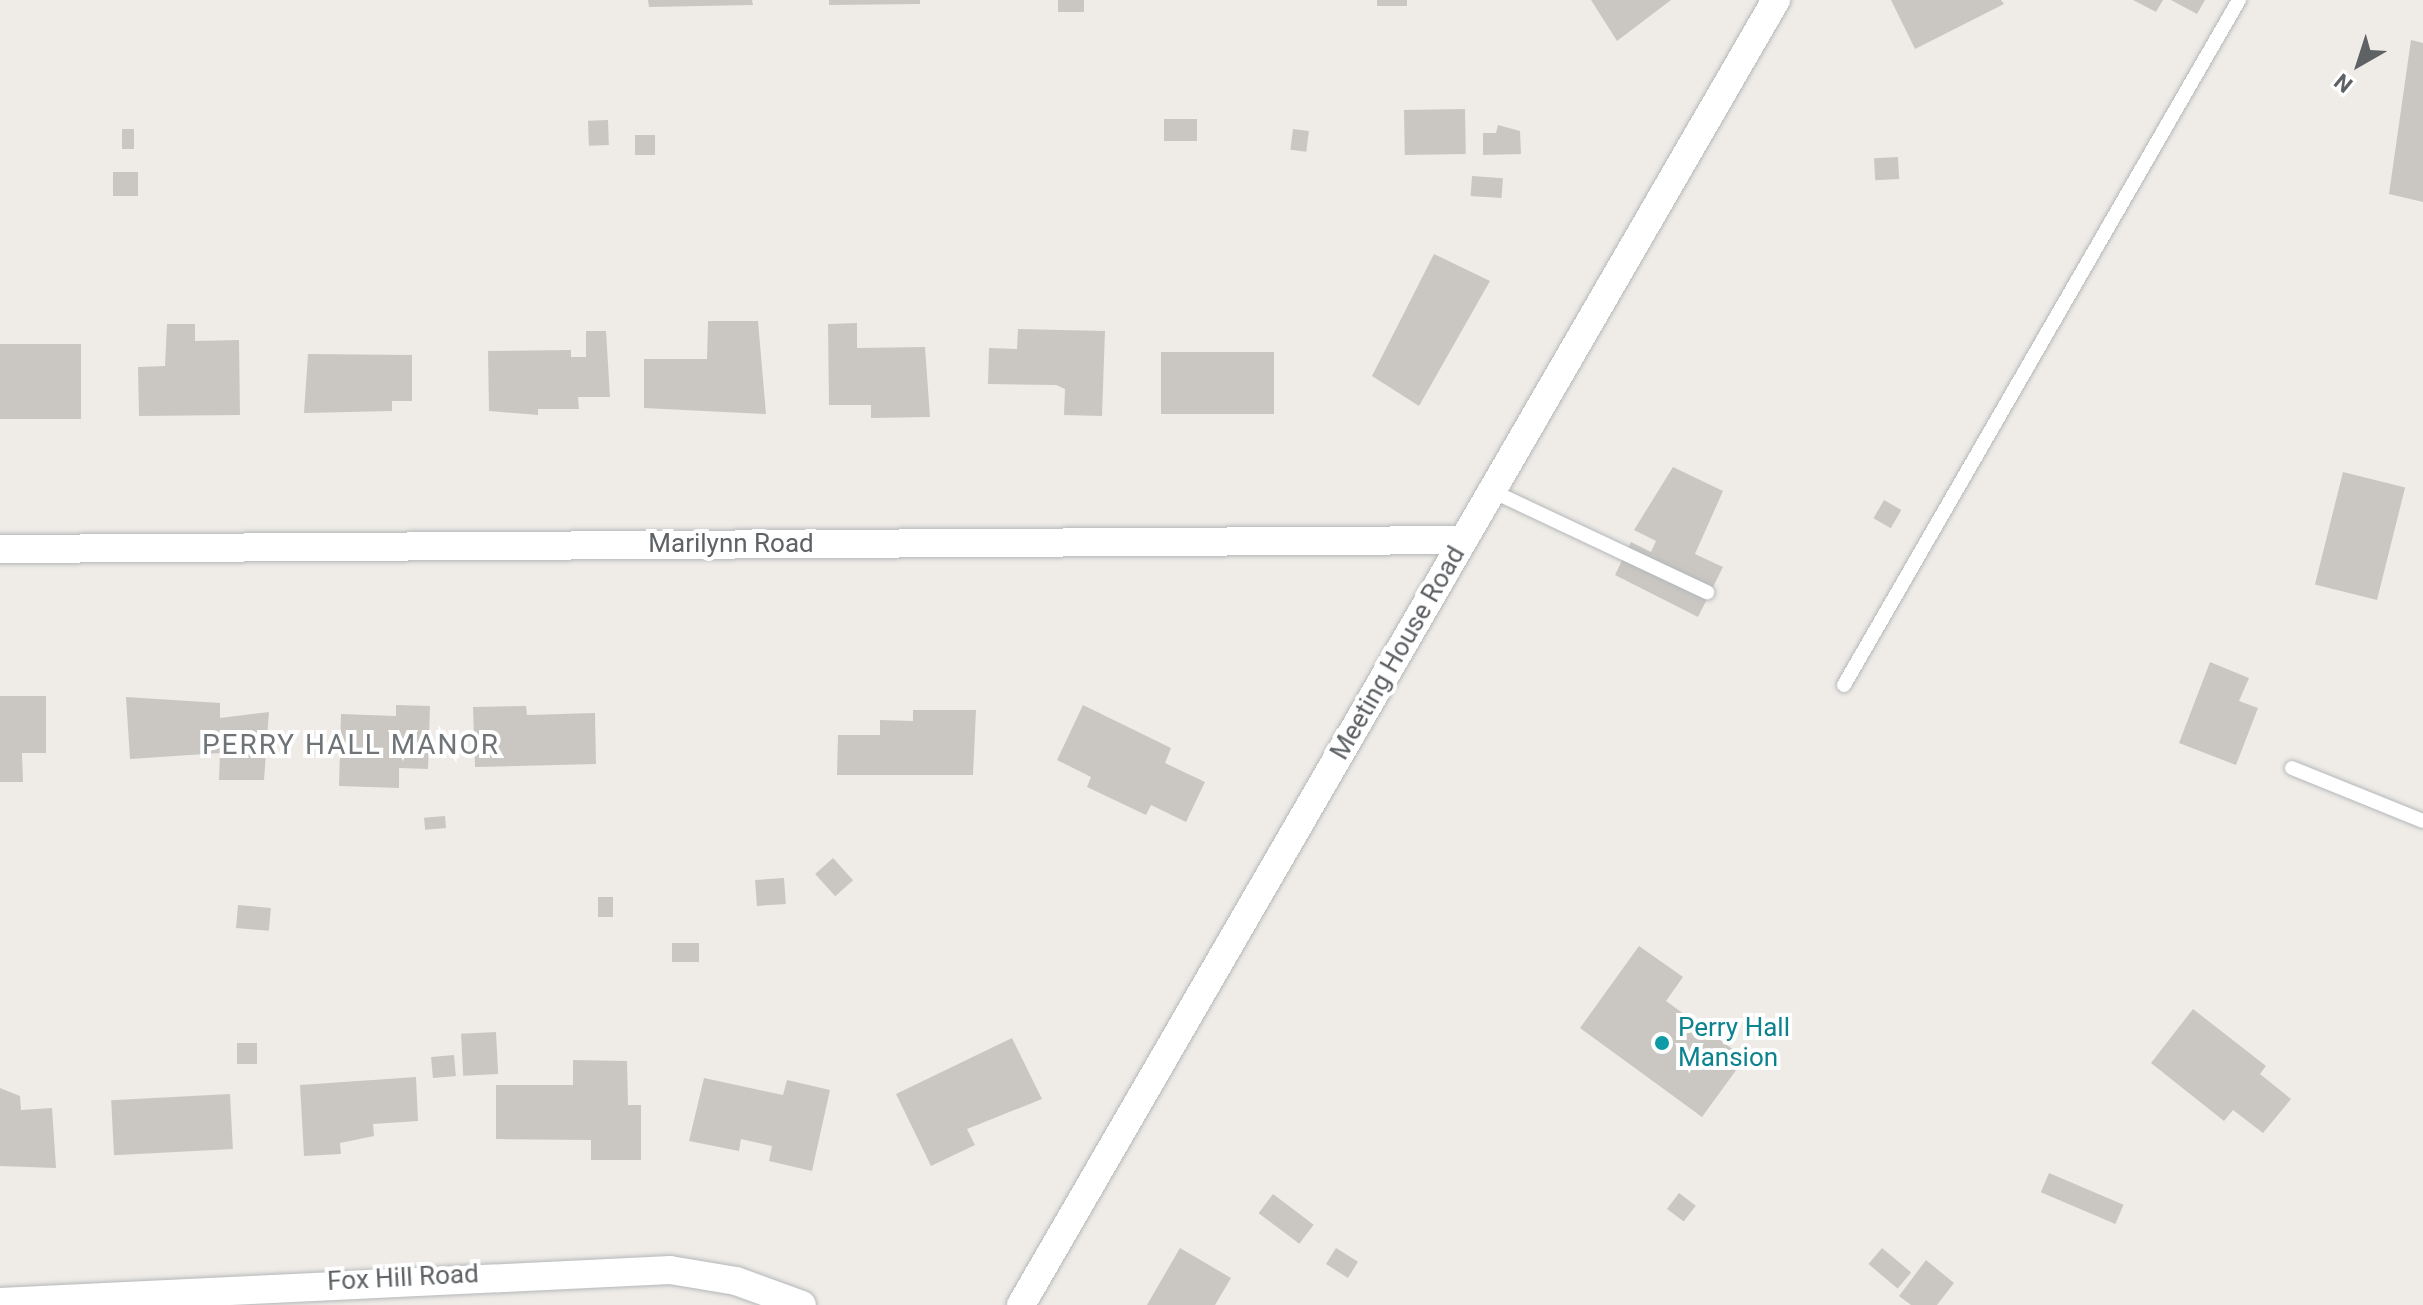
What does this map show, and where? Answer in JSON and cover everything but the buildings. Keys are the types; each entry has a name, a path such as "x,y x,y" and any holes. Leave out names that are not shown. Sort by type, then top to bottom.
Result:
{"street":[{"name":"Meeting House Road","path":"1021,1305 1776,0"},
{"name":"Marilynn Road","path":"0,549 1463,540"},
{"name":"Fox Hill Road","path":"0,1302 655,1270 736,1281 802,1305"}],"lane":[{"path":"1844,685 2239,0"},
{"path":"1492,491 1707,592"},
{"path":"2292,768 2423,821"}],"place":[{"name":"Perry Hall Mansion","path":"1662,1043"}],"district":[{"name":"PERRY HALL MANOR","path":"351,745"}]}
